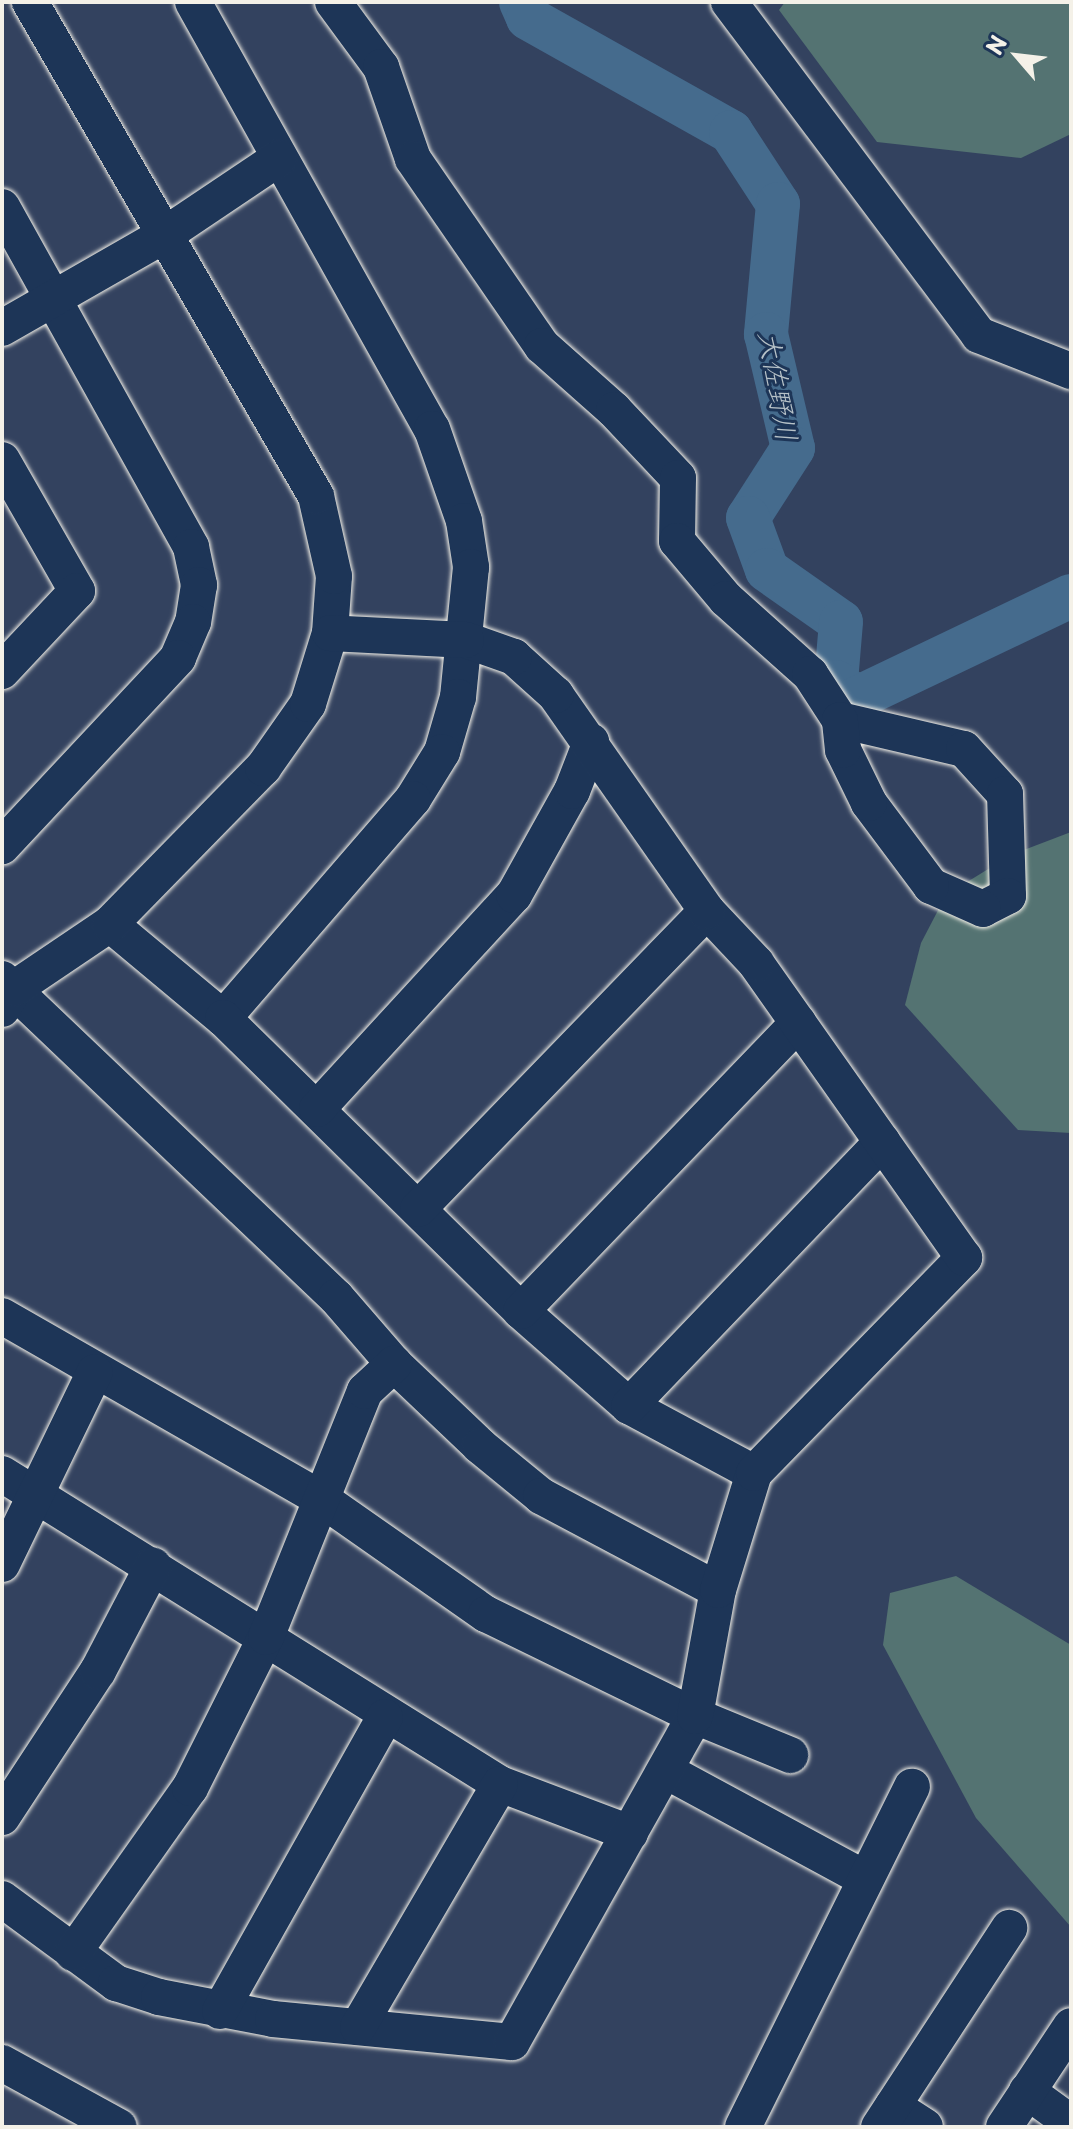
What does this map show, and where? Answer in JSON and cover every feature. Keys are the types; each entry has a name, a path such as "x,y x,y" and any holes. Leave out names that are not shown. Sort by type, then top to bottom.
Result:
{"street":[{"path":"30,2 316,496 334,576 330,633 308,704 263,768 110,924 6,992 336,1297 394,1364 541,1496 718,1590"},
{"path":"193,2 438,442 464,521 471,567 466,640 442,752 413,799 223,1018"},
{"path":"333,2 381,67 413,159 542,346 614,410 678,478 677,541 726,599 810,674 840,720 843,750 869,803 931,886 983,909 1008,896 1005,794 964,749 840,720"},
{"path":"729,2 979,335 1071,371"},
{"path":"2,328 166,234 279,158"},
{"path":"2,207 191,547 199,585 193,622 178,658 8,827"},
{"path":"2,460 77,591 2,671"},
{"path":"2,1899 116,1983 220,2011 512,2042 668,1772 695,1716 718,1590 754,1473 964,1258 756,963 707,911 556,695 514,657 466,640 330,633"},
{"path":"317,1109 514,895 572,791 591,742"},
{"path":"418,1209 707,911"},
{"path":"110,924 223,1018 521,1311 629,1406 754,1473"},
{"path":"521,1311 798,1023"},
{"path":"629,1406 882,1142"},
{"path":"2,1316 323,1500 486,1614 695,1716 790,1755"},
{"path":"73,1953 190,1788 266,1637 365,1391 394,1364"},
{"path":"2,1564 39,1496 95,1372"},
{"path":"2,1474 266,1637 385,1717 500,1784 630,1833"},
{"path":"2,1817 98,1671 153,1566"},
{"path":"220,2011 385,1717"},
{"path":"668,1772 864,1878"},
{"path":"358,2027 500,1784"},
{"path":"743,2127 864,1878 912,1787"},
{"path":"925,2127 886,2116 1009,1928"},
{"path":"1004,2127 1071,2026"},
{"path":"2,2063 119,2127"},
{"path":"1027,2091 1071,2123"}],"green space":[{"path":"785,2 1071,2 1071,134 1021,158 877,142 779,10"},
{"path":"1071,832 1071,1133 1018,1130 905,1005 921,943 946,895 1011,855"},
{"path":"956,1576 1071,1645 1071,1927 976,1818 883,1645 890,1593"}],"waterway":[{"name":"大佐野川","path":"521,2 528,18 731,132 778,204 766,334 793,448 748,518 767,570 841,622 836,682 857,698 1071,596"}]}
